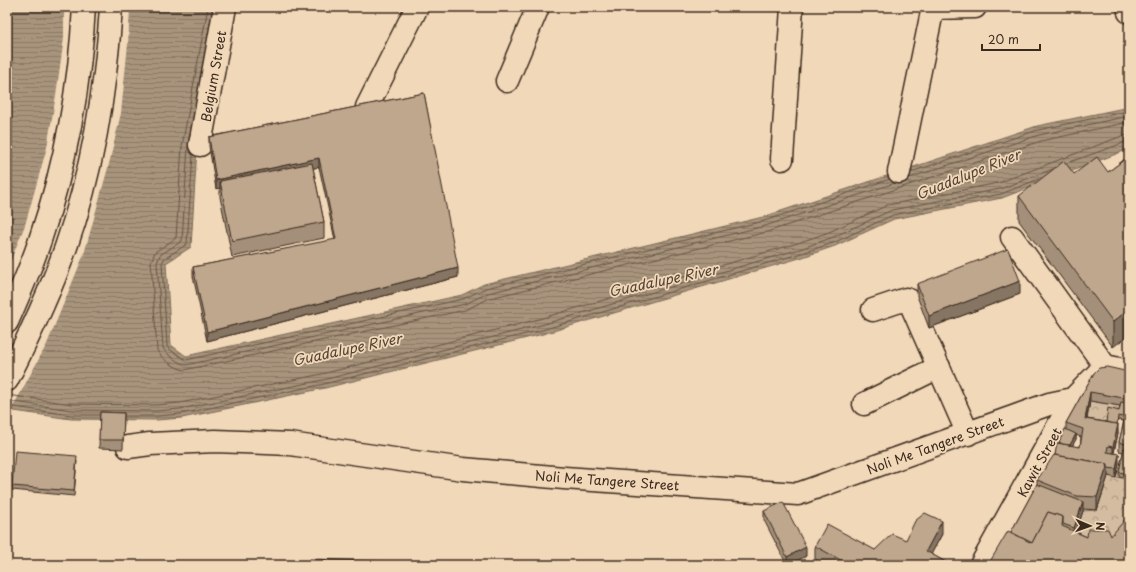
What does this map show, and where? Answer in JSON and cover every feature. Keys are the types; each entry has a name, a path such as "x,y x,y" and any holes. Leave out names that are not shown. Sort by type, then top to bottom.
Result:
{"main road":[{"path":"7,322 41,238 63,159 74,105 82,41 84,7"},
{"path":"7,380 29,337 48,294 66,247 80,201 89,167 101,106 108,52 111,7"},
{"name":"Belgium Street","path":"200,145 225,7"},
{"path":"367,107 418,7"},
{"path":"507,81 538,7"},
{"path":"782,159 792,7"},
{"path":"899,172 932,8 975,7"},
{"path":"1128,7 1129,12"},
{"path":"1012,237 1105,366 1129,371"},
{"path":"873,310 906,298 909,300 940,367 968,434"},
{"name":"Kawit Street","path":"981,565 1073,399 1105,366"},
{"path":"864,404 940,367"},
{"name":"Noli Me Tangere Street","path":"128,447 150,444 215,441 290,444 463,469 564,478 798,494 1049,404 1073,399"}],"green space":[{"path":"1090,401 1121,406 1119,415 1105,431 1085,427"},
{"path":"1108,476 1129,479 1129,531 1111,552 1072,536 1083,511 1097,510"}],"water":[{"name":"Guadalupe River","path":"7,7 223,7 197,148 191,247 166,263 171,345 186,356 462,295 484,284 763,217 1037,126 1129,107 1129,149 1002,198 894,219 835,246 803,257 543,334 325,388 182,418 157,420 71,419 7,410"}],"pier":[{"path":"64,7 130,7 121,113 109,164 84,254 47,344 10,412 7,412 7,270 25,225 47,147 64,38"}],"building":[{"path":"424,93 458,268 207,332 193,267 336,239 319,158 216,180 209,137"},
{"path":"1129,156 1129,309 1113,322 1019,196 1064,161 1074,174 1097,157 1108,172"},
{"path":"312,163 324,222 232,241 220,181"},
{"path":"1008,249 1020,281 929,316 917,284"},
{"path":"1107,367 1129,372 1129,399 1090,392 1085,419 1118,424 1113,447 1108,446 1107,452 1119,454 1116,469 1108,468 1108,464 1055,455 1057,443 1080,447 1083,429 1066,423 1094,373 1099,368"},
{"path":"1121,402 1129,403 1128,418 1118,416 1117,424 1106,422 1108,408 1119,411"},
{"path":"100,412 124,413 123,440 99,440"},
{"path":"1129,413 1129,445 1119,442 1125,417 1128,418"},
{"path":"1065,429 1076,434 1070,445 1059,442"},
{"path":"1124,448 1129,449 1129,474 1119,472"},
{"path":"15,451 77,456 74,491 12,486"},
{"path":"1054,455 1108,464 1097,497 1077,496 1037,480"},
{"path":"1037,484 1083,502 1074,528 1063,524 1063,517 1048,512 1032,543 1011,532"},
{"path":"783,502 806,547 787,557 764,511"},
{"path":"1048,512 1063,517 1062,526 1087,537 1088,529 1108,529 1111,536 1129,515 1129,565 988,565 1008,531 1032,543"},
{"path":"925,513 942,521 926,551 951,565 848,565 815,546 827,524 875,550 892,534 906,540 915,521"},
{"path":"310,559 399,562 399,565 310,565"}]}
